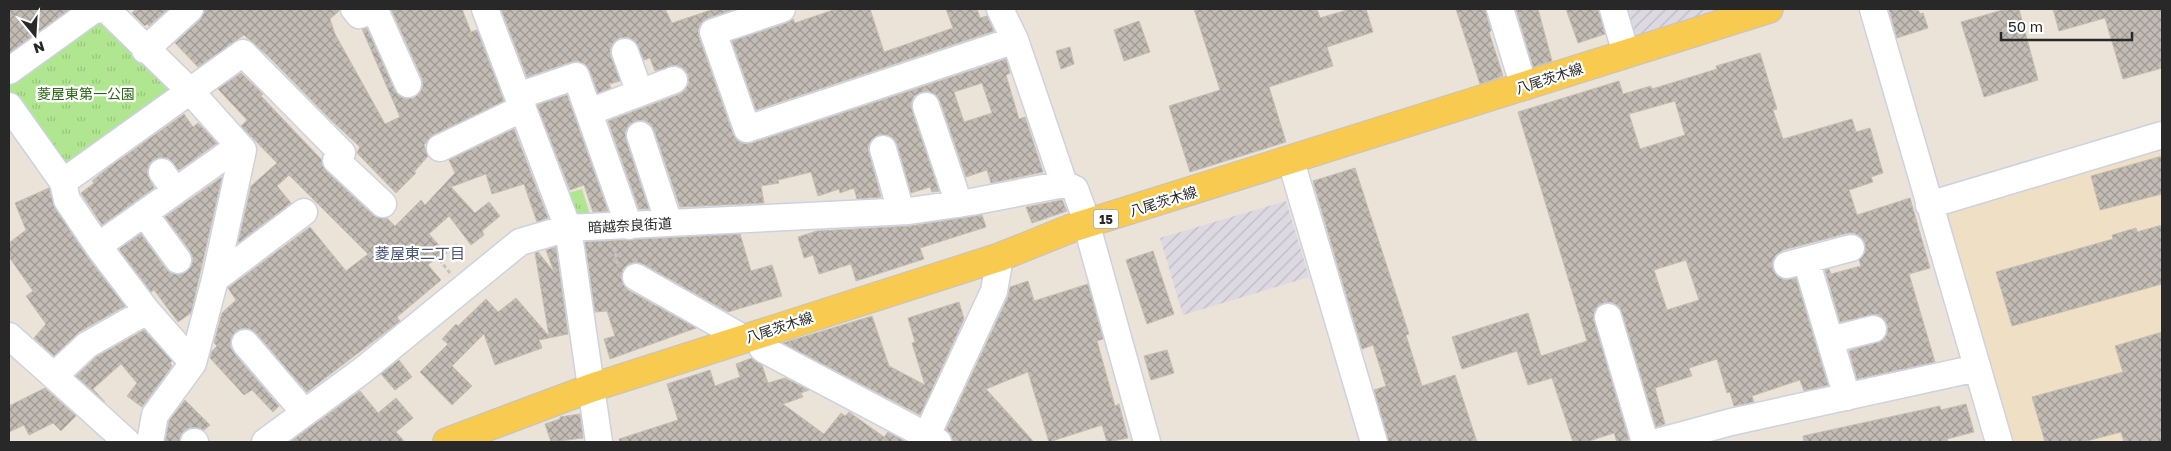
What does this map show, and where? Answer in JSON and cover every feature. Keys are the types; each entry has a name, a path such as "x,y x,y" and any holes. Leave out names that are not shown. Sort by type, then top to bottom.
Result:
{"main road":[{"name":"八尾茨木線","path":"448,442 591,388 1000,257 1087,224 1770,9"}],"street":[{"path":"9,71 95,9 107,10 191,92 243,150 215,279 193,363 155,415 150,442"},
{"path":"146,50 190,9"},
{"path":"369,9 408,84"},
{"path":"485,9 568,228 599,442"},
{"path":"1000,9 1015,40 1064,184 1075,189 1087,224 1147,442"},
{"path":"1500,9 1524,87"},
{"path":"1613,9 1626,54"},
{"path":"1874,9 1929,205 1999,442"},
{"path":"777,10 713,32 747,129 1015,40"},
{"path":"625,52 640,93"},
{"path":"63,182 244,53 342,153 336,160 383,204"},
{"path":"440,148 521,102 576,76 589,112 620,226"},
{"path":"589,112 674,80"},
{"path":"9,106 63,182 66,200 98,246 148,311 193,363"},
{"path":"926,106 959,204"},
{"path":"640,135 670,224"},
{"path":"1929,205 2162,135"},
{"path":"98,246 144,213 168,182 240,146"},
{"path":"883,149 901,211"},
{"path":"1291,161 1374,442"},
{"name":"暗越奈良街道","path":"265,442 363,370 520,242 568,228 901,211 959,204 1064,184"},
{"path":"215,279 304,212"},
{"path":"144,213 178,260"},
{"path":"1847,397 1830,340 1797,262 1851,248"},
{"path":"636,277 749,336 763,349 928,440 994,291 1000,257"},
{"path":"54,376 87,345 148,311"},
{"path":"1608,317 1646,442"},
{"path":"1830,340 1873,329"},
{"path":"9,336 127,442"},
{"path":"245,343 305,413"},
{"path":"1657,442 1731,422 1977,368"}],"path":[{"path":"620,226 617,266 636,277"},
{"path":"458,244 438,258 463,289"}],"shaded area":[{"path":"1619,9 1726,9 1629,39"},
{"path":"2162,142 2162,442 2008,442 1943,217 1950,207"},
{"path":"1286,201 1309,277 1183,315 1160,238"}],"green space":[{"name":"菱屋東第一公園","path":"97,18 172,88 62,170 9,93 9,79"},
{"path":"582,189 591,218 576,219 562,195"}],"building":[{"path":"9,9 70,9 9,53"},
{"path":"134,9 168,9 149,26 147,24 145,26 132,13"},
{"path":"205,9 339,9 330,19 335,34 385,124 400,117 362,29 367,28 395,91 406,99 414,98 423,86 422,78 391,9 462,9 471,32 477,30 504,101 433,135 424,145 428,156 414,172 416,173 396,193 357,153 360,147 268,56 244,35 198,67 175,43 200,20"},
{"path":"501,9 665,9 672,23 714,9 735,9 708,18 701,23 698,30 733,134 738,141 745,144 752,143 1006,59 1010,73 1006,75 1019,119 1025,117 1043,172 991,183 987,170 966,177 940,101 936,95 929,91 914,96 911,103 939,191 932,192 930,187 911,193 897,144 893,138 887,135 879,135 872,139 868,146 881,197 857,199 854,188 840,193 839,189 818,196 811,172 778,180 779,183 761,186 764,203 680,207 654,130 644,120 636,121 629,125 625,132 649,209 639,209 608,121 680,94 689,83 688,74 683,68 676,65 655,71 650,58 644,60 635,41 627,37 619,38 610,49 620,81 609,84 611,88 598,93 590,71 585,64 578,61 527,77","holes":["982,83 992,113 964,122 954,92"]},
{"path":"836,9 870,9 884,52 953,28 946,9 977,9 980,18 987,16 994,31 756,110 732,41 787,23 793,19 795,23"},
{"path":"1194,9 1317,9 1320,18 1350,9 1366,9 1373,32 1327,47 1333,66 1269,87 1286,142 1190,172 1169,106 1220,90"},
{"path":"1456,9 1485,9 1491,31 1489,32 1503,76 1480,84"},
{"path":"1516,9 1538,9 1552,61 1533,67"},
{"path":"1566,9 1598,9 1605,34 1578,43"},
{"path":"1889,9 1918,9 1920,14 1923,13 1928,28 1897,38"},
{"path":"2006,9 2019,9 2038,80 1984,97 1961,22"},
{"path":"2053,9 2162,9 2162,68 2123,79 2105,18 2059,31"},
{"path":"1139,21 1150,52 1124,61 1114,30"},
{"path":"1070,47 1074,64 1061,69 1056,51"},
{"path":"1760,53 1777,109 1773,110 1783,139 1852,119 1856,132 1870,128 1883,173 1871,177 1873,182 1849,190 1857,215 1910,198 1930,268 1909,274 1935,362 1857,379 1849,351 1883,340 1887,334 1888,326 1884,319 1877,314 1840,322 1825,270 1829,269 1831,274 1861,266 1859,260 1865,252 1865,244 1861,237 1854,233 1848,233 1783,250 1776,255 1772,262 1777,276 1784,280 1796,278 1828,385 1804,391 1800,380 1752,396 1754,402 1734,406 1730,392 1727,393 1717,359 1689,368 1692,376 1655,388 1665,424 1656,427 1622,313 1618,306 1611,302 1604,303 1598,306 1594,313 1594,321 1629,440 1617,442 1614,433 1586,442 1573,442 1552,378 1528,385 1517,351 1462,369 1452,337 1528,313 1541,356 1587,341 1518,112 1619,81 1623,94 1651,86 1652,89 1717,69 1716,66","holes":["1675,101 1685,135 1640,149 1629,114","1686,260 1699,300 1667,310 1654,270"]},
{"path":"241,73 263,94 261,96 321,159 326,171 373,215 379,218 387,218 395,226 421,200 425,205 455,173 449,160 514,129 548,218 537,222 524,184 492,194 486,174 451,187 475,213 489,202 500,216 482,231 484,235 471,245 449,216 429,234 444,251 428,265 441,280 397,317 400,321 307,392 256,333 250,329 243,328 236,331 231,338 230,346 279,406 273,412 252,390 244,395 210,358 212,351 217,346 214,343 222,313 236,300 228,288 310,227 346,271 368,254 289,175 277,186 291,203 238,243 251,186 277,163 241,126 247,120 218,89"},
{"path":"567,95 608,211 593,212 584,185 570,190 537,105"},
{"path":"184,114 193,127 198,123 217,143 179,170 168,158 160,157 153,160 149,165 147,173 154,188 102,225 81,193 108,168"},
{"path":"2162,156 2162,194 2100,210 2091,176"},
{"path":"1355,168 1409,334 1406,335 1422,386 1455,375 1477,442 1389,442 1374,390 1386,386 1373,345 1362,349 1313,181"},
{"path":"222,177 191,313 178,322 154,290 151,292 119,249 141,234 166,269 171,273 179,275 186,272 191,267 193,258 165,217"},
{"path":"49,188 55,208 86,255 125,306 79,332 54,356 34,338 46,324 26,296 33,291 9,257 9,243 26,230 15,203"},
{"path":"1062,200 1067,211 1032,223 1026,207"},
{"path":"982,215 986,227 920,248 924,259 856,281 851,264 819,274 813,255 804,258 798,237 817,231 910,226"},
{"path":"2162,225 2162,284 2012,326 1996,272 2113,239 2112,235 2136,228 2137,232"},
{"path":"740,234 751,271 772,265 782,296 728,312 643,264 636,262 629,264 623,269 621,277 623,284 628,290 696,328 610,359 604,339 615,336 607,311 595,312 585,242"},
{"path":"556,247 568,334 539,340 542,348 495,365 484,334 452,366 472,386 452,405 420,372 448,344 442,339 456,324 458,326 486,299 498,312 516,298 549,336 535,253 538,252 554,272 546,250"},
{"path":"1153,251 1174,314 1147,324 1126,260"},
{"path":"1028,281 1034,301 1088,284 1103,339 1097,341 1115,406 1119,404 1128,438 1107,442 1102,425 1049,442 1028,372 986,389 1034,442 953,442 951,434 946,430 1008,297 1010,287"},
{"path":"959,302 964,319 920,415 783,343 872,316 889,366 925,385 912,343 915,342 908,318"},
{"path":"144,330 172,361 170,363 172,366 142,407 127,396 137,383 121,364 93,389 105,402 76,376 96,357"},
{"path":"2162,332 2162,442 2124,442 2121,432 2083,442 2045,442 2032,397 2123,372 2115,346"},
{"path":"1167,350 1174,373 1151,380 1144,356"},
{"path":"752,358 762,365 768,383 785,378 809,390 801,393 803,397 783,404 824,434 841,413 845,416 849,412 884,437 888,432 906,442 620,442 619,439 678,420 667,384 710,370 715,386 740,377 736,364"},
{"path":"399,360 412,377 395,390 381,374"},
{"path":"45,388 76,416 61,431 53,423 29,435 24,425 9,432 9,406"},
{"path":"360,391 378,413 396,398 413,418 396,432 405,442 290,442"},
{"path":"185,400 210,425 204,430 195,427 187,429 181,434 179,442 165,442 169,421"},
{"path":"1966,404 1974,432 1947,439 1948,442 1804,442 1803,436 1940,406 1941,410"},
{"path":"580,414 583,438 551,442 545,424 560,419 560,417"}],"district":[{"name":"菱屋東二丁目","path":"420,253"}]}
